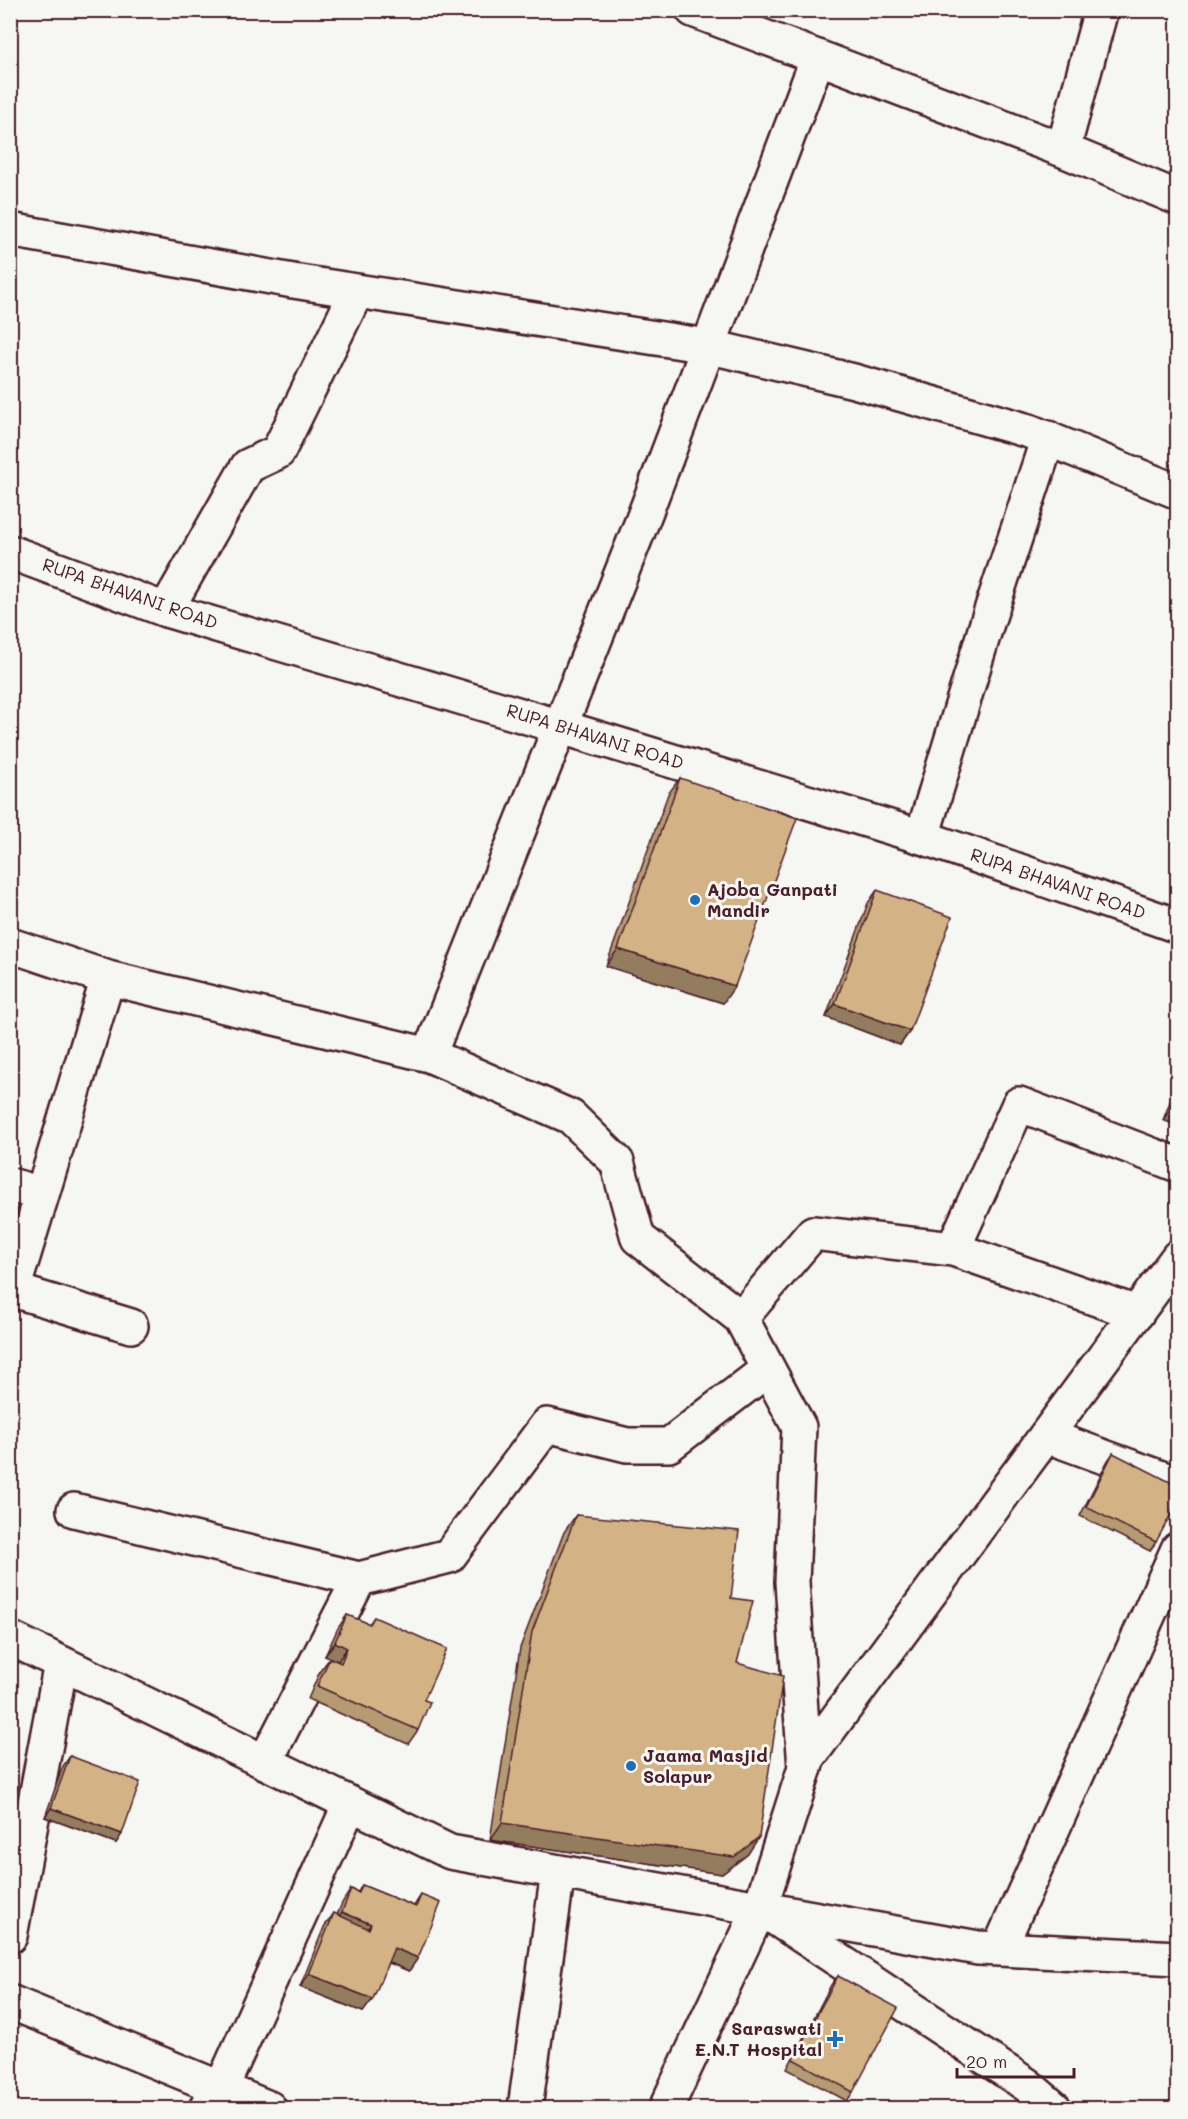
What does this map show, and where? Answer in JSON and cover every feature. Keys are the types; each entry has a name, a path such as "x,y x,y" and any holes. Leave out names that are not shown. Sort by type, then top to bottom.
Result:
{"street":[{"path":"693,10 1063,150 1178,198"},
{"path":"1063,150 1101,10"},
{"path":"429,1055 643,519 818,57"},
{"path":"10,230 281,279 707,346 854,381 1029,431 1178,492"},
{"path":"166,610 248,466 278,452 357,291"},
{"path":"922,837 987,623 1048,438"},
{"name":"RUPA BHAVANI ROAD","path":"10,552 166,610 922,837 1178,926"},
{"path":"10,945 108,978 429,1055 572,1117 617,1162 638,1239 741,1318 799,1427 792,1582 805,1768"},
{"path":"108,978 12,1290 131,1326"},
{"path":"953,1250 1019,1104 1178,1165"},
{"path":"10,1185 42,1194"},
{"path":"741,1318 813,1233 953,1250 1137,1313"},
{"path":"666,2109 760,1908 808,1758 1178,1257"},
{"path":"74,1510 359,1579 449,1556 547,1425 627,1445 669,1445 768,1369"},
{"path":"1047,1436 1178,1484"},
{"path":"999,1949 1178,1549"},
{"path":"265,1762 359,1579"},
{"path":"10,1638 450,1852 978,1948 1178,1958"},
{"path":"10,1936 61,1663"},
{"path":"213,2099 350,1804"},
{"path":"525,2109 558,1872"},
{"path":"760,1908 1027,2085 1054,2109"},
{"path":"10,2002 213,2099 269,2109"}],"building":[{"name":"Ajoba Ganpati Mandir","path":"680,778 797,818 735,986 618,949"},
{"path":"877,890 952,917 910,1031 835,1004"},
{"path":"1178,1089 1178,1114 1169,1111"},
{"path":"1113,1453 1178,1486 1178,1501 1156,1542 1086,1507"},
{"name":"Jaama Masjid Solapur","path":"576,1515 739,1531 731,1598 753,1601 737,1663 783,1676 759,1837 734,1857 502,1823 532,1632"},
{"path":"347,1615 370,1624 374,1617 447,1649 424,1700 430,1702 418,1730 317,1686 330,1658 341,1663 347,1648 335,1642"},
{"path":"70,1756 140,1782 122,1834 51,1808"},
{"path":"362,1885 416,1907 421,1895 441,1903 418,1958 394,1948 373,1999 309,1974 334,1913 369,1929 371,1924 342,1912 351,1889 359,1893"},
{"path":"838,1976 898,2008 853,2092 793,2059"}],"place":[{"name":"Ajoba Ganpati Mandir","path":"695,900"},
{"name":"Jaama Masjid Solapur","path":"631,1766"},
{"name":"Saraswati E.N.T Hospital","path":"835,2039"}]}
